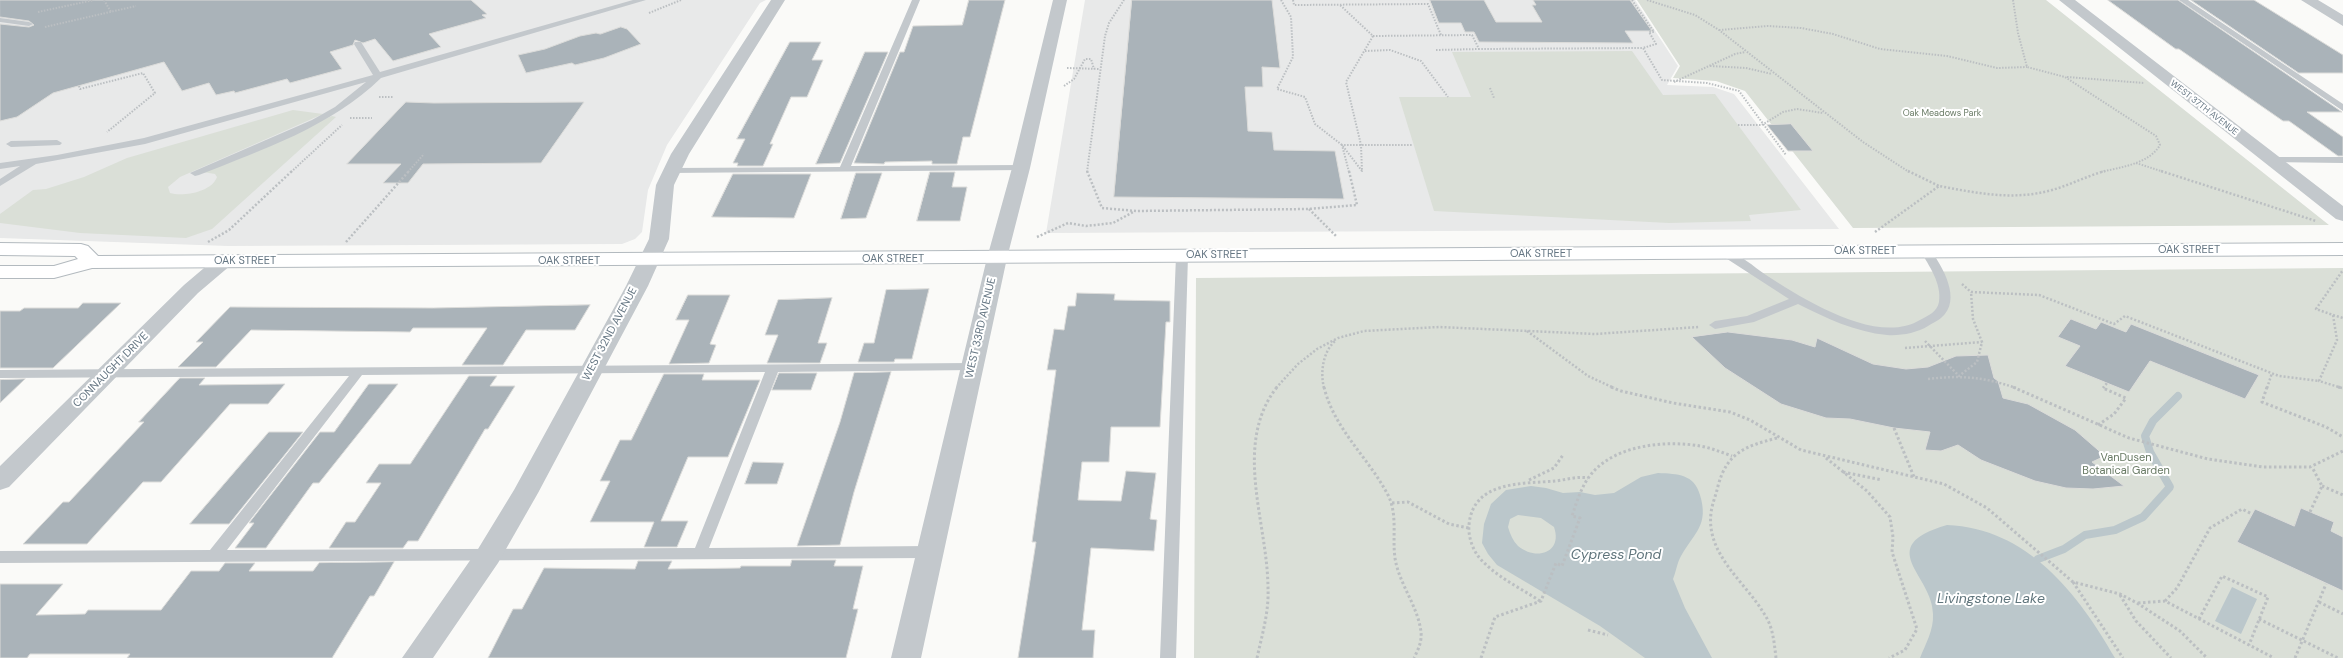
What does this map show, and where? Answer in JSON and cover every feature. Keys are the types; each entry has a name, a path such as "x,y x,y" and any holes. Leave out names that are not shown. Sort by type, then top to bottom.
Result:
{"main road":[{"path":"0,249 81,250 92,262"},
{"name":"OAK STREET","path":"0,272 54,272 92,262 997,258 2343,249"}],"street":[{"name":"WEST 32ND AVENUE","path":"417,658 488,556 592,369 659,239 662,199 671,171 680,154 778,0"},
{"name":"WEST 33RD AVENUE","path":"906,658 997,258 1021,168 1060,0"},
{"name":"WEST 37TH AVENUE","path":"2066,0 2343,215"},
{"path":"2308,0 2343,21"},
{"name":"CONNAUGHT DRIVE","path":"0,481 192,289 224,261"}],"lane":[{"path":"0,166 34,162 145,141 642,0"},
{"path":"844,170 916,0"},
{"path":"2183,0 2343,108"},
{"path":"0,20 29,24"},
{"path":"358,44 378,76"},
{"path":"195,173 314,122 346,104 378,76"},
{"path":"11,144 57,143"},
{"path":"2272,160 2343,160"},
{"path":"0,183 34,162"},
{"path":"671,171 1021,168"},
{"path":"1725,253 1796,300 1821,312 1868,328 1914,330 1928,324 1942,312 1945,300 1939,270 1926,251"},
{"path":"1168,658 1182,256"},
{"path":"1715,325 1750,319 1796,300"},
{"path":"0,374 972,367"},
{"path":"700,553 773,369"},
{"path":"214,556 358,372"},
{"path":"0,557 488,556 930,552"}],"path":[{"path":"85,0 60,7 92,0"},
{"path":"32,12 92,0"},
{"path":"104,0 111,12"},
{"path":"1124,0 1109,23 1100,69 1086,169 1102,208 1136,211 1308,208 1357,205 1342,145"},
{"path":"1281,0 1291,17 1293,57 1277,89 1305,97 1315,124 1342,145 1362,171 1361,145 1346,82 1373,36"},
{"path":"1293,0 1294,5 1428,4 1441,36"},
{"path":"1436,50 1643,48 1656,44 1649,32 1654,32 1632,0"},
{"path":"1647,0 1695,15 1719,30 1863,142 1908,172 1939,186 1994,196 2015,196 2052,190 2097,172 2136,163 2155,154 2160,145 2156,136 2065,77"},
{"path":"2013,0 2013,16 2018,24 2027,66"},
{"path":"1340,5 1373,36 1472,35 1479,49"},
{"path":"42,28 136,6"},
{"path":"1719,30 1753,25 1794,27 1850,38 1879,49 1947,56 1992,67 2010,69 2027,66 2065,77 2147,83"},
{"path":"1643,48 1662,80 1707,83 1739,92 1762,125 1786,155"},
{"path":"1364,50 1390,50 1421,61 1448,97"},
{"path":"1674,82 1734,54 1746,52"},
{"path":"1064,86 1074,79 1084,58 1091,59 1094,69"},
{"path":"1710,66 1746,68 1776,75"},
{"path":"1067,68 1100,69"},
{"path":"79,86 80,89 143,73 155,93 102,136"},
{"path":"1490,88 1494,98"},
{"path":"382,97 394,97"},
{"path":"1738,125 1762,125 1791,110 1826,114"},
{"path":"354,114 349,118 372,118"},
{"path":"206,244 229,230 344,124"},
{"path":"1342,145 1413,145"},
{"path":"349,238 424,154"},
{"path":"2136,163 2307,218"},
{"path":"1875,232 1939,186"},
{"path":"1308,208 1336,236"},
{"path":"1035,238 1068,223 1086,226 1113,223 1136,211"},
{"path":"2343,270 2316,308 2343,318"},
{"path":"1956,279 1970,292 2039,295 2114,324 2125,316 2272,373 2343,388"},
{"path":"1959,376 1977,362 1982,342 1973,319 1970,292"},
{"path":"2319,382 2337,340 2333,315"},
{"path":"1257,658 1269,603 1267,572 1254,474 1257,431 1261,411 1271,394 1297,365 1312,352 1340,337 1369,330 1448,326 1527,331 1617,334 1715,325"},
{"path":"1914,330 1959,376"},
{"path":"1527,331 1588,376 1620,390 1673,403 1730,412 1750,420 1778,438 1801,450 1825,457 1944,484 1987,508 2030,546 2052,562 2072,582 2102,623 2123,658"},
{"path":"1340,337 1332,344 1324,360 1322,381 1324,393 1338,423 1378,478 1392,503 1395,559 1415,610 1420,634 1420,644 1414,658"},
{"path":"2272,373 2262,402 2326,427 2343,437"},
{"path":"1928,379 1959,376 1992,379 2028,390 2108,430 2179,451 2264,468 2312,466 2343,451"},
{"path":"2098,425 2114,414 2126,398 2103,388 2107,383"},
{"path":"1894,428 1914,477"},
{"path":"1776,658 1777,647 1773,631 1761,606 1735,578 1716,551 1711,518 1713,497 1732,456 1745,447 1778,438"},
{"path":"1481,658 1495,617 1540,601 1556,563 1562,566 1580,518 1572,516 1580,492 1593,471 1618,452 1665,445 1695,445 1732,456"},
{"path":"1540,601 1497,573 1477,555 1469,528 1470,515 1484,496 1494,488 1527,481 1549,472 1559,464 1563,455"},
{"path":"1825,457 1867,491 1890,518 1893,537 1892,552 1908,597 1916,629 1906,650 1889,658"},
{"path":"2312,466 2322,486 2343,495"},
{"path":"1842,472 1882,480"},
{"path":"1527,481 1550,481 1578,476 1588,478"},
{"path":"2310,512 2322,486"},
{"path":"1392,503 1408,502 1449,524 1469,528"},
{"path":"2165,601 2177,588 2210,528 2242,510 2252,514"},
{"path":"2199,619 2222,576 2268,596 2249,645"},
{"path":"2072,582 2120,594 2137,603 2180,631 2207,658"},
{"path":"2295,658 2309,629 2326,584"},
{"path":"2120,594 2136,621 2156,639 2171,658"},
{"path":"2137,603 2165,601 2274,658"},
{"path":"2319,603 2343,614"},
{"path":"2259,619 2338,658"},
{"path":"1588,630 1608,635"}],"shaded area":[{"path":"0,0 766,0 760,3 667,145 648,190 642,232 635,239 622,244 228,246 0,238"},
{"path":"1085,0 1635,0 1678,66 1667,85 1713,87 1734,94 1839,229 1046,233"}],"green space":[{"name":"Oak Meadows Park","path":"1637,0 2046,0 2329,225 1853,228 1745,91 1716,81 1673,78 1680,66"},
{"path":"1632,51 1663,95 1715,94 1801,210 1749,215 1751,221 1669,223 1434,211 1399,97 1471,97 1452,52"},
{"path":"293,110 323,114 180,177 168,187 170,193 176,194 189,194 203,190 214,182 217,177 215,174 203,172 332,116 336,117 212,229 186,238 80,233 0,223 0,214 33,190 46,189 84,177 127,158"},
{"name":"VanDusen Botanical Garden","path":"2343,268 2343,658 1194,658 1196,278"}],"water":[{"name":"Cypress Pond","path":"1658,473 1684,476 1694,483 1700,495 1703,514 1702,521 1696,534 1680,559 1673,579 1685,608 1712,658 1645,658 1600,626 1497,565 1488,554 1482,543 1484,524 1491,504 1506,490 1531,486 1546,488 1563,493 1580,492 1595,495 1614,493 1641,477","holes":["1518,515 1541,518 1554,527 1556,536 1555,543 1546,552 1532,553 1525,551 1518,546 1512,537 1508,527 1510,519"]},
{"name":"Livingstone Lake","path":"1947,525 1976,529 2002,538 2026,551 2047,568 2067,588 2084,610 2115,658 1920,658 1931,632 1933,614 1931,600 1912,563 1910,553 1913,543 1925,534"},
{"path":"2232,587 2257,599 2241,634 2215,621"}],"building":[{"path":"0,0 471,0 487,14 482,15 486,18 429,34 441,47 393,61 375,39 363,43 355,40 353,45 330,52 342,69 290,83 287,79 235,93 234,91 216,95 209,83 182,91 164,62 53,93 17,117 0,121 0,24 29,27 34,25 29,21 0,17"},
{"path":"969,0 1005,0 970,137 963,137 957,164 932,164 932,161 885,162 884,164 854,163 900,52 904,52 913,26 962,25"},
{"path":"1132,0 1272,0 1280,68 1262,67 1263,87 1245,87 1248,131 1272,132 1274,150 1335,151 1344,199 1114,197"},
{"path":"1430,0 1484,0 1496,22 1542,22 1532,5 1536,5 1533,0 1630,0 1652,31 1625,31 1633,43 1479,42 1474,32 1465,32 1461,23 1439,23"},
{"path":"2108,0 2178,0 2342,112 2307,112 2343,137 2343,156 2338,156 2289,121 2283,121 2179,49 2176,49"},
{"path":"2191,0 2254,0 2343,55 2343,73 2299,73"},
{"path":"621,27 627,29 641,44 604,58 575,65 572,63 526,73 518,55 545,49 580,36 596,33 600,34"},
{"path":"790,42 821,42 812,60 823,60 807,97 791,97 770,144 773,144 763,166 737,166 738,163 733,163 745,139 737,139"},
{"path":"865,52 888,52 840,163 816,164"},
{"path":"406,102 584,102 541,163 423,164 408,183 383,183 401,164 347,164"},
{"path":"1791,124 1813,151 1788,151 1767,125"},
{"path":"930,172 955,172 952,187 967,187 960,221 917,221"},
{"path":"856,173 882,173 866,218 841,219"},
{"path":"733,174 811,174 794,218 712,217"},
{"path":"929,289 912,359 895,359 894,362 858,362 864,343 874,343 886,290"},
{"path":"1077,293 1115,294 1114,300 1170,301 1170,322 1166,322 1160,427 1111,427 1109,462 1082,462 1078,500 1121,501 1126,471 1156,473 1150,519 1157,520 1154,551 1091,548 1082,630 1095,630 1093,658 1018,658 1036,542 1032,542 1056,370 1047,370 1054,329 1064,330 1068,306 1075,306"},
{"path":"688,295 730,295 710,344 716,345 709,363 669,364 689,320 676,320"},
{"path":"832,298 818,343 827,343 820,363 767,363 778,335 765,335 778,300"},
{"path":"83,303 121,303 53,368 0,368 0,311 20,311 24,308 78,308"},
{"path":"590,305 575,330 526,330 503,365 462,365 487,328 413,328 410,332 251,330 216,367 178,367 203,342 196,342 230,307 433,308"},
{"path":"2071,319 2096,329 2101,322 2126,332 2131,324 2259,375 2245,399 2150,361 2129,392 2065,366 2080,346 2058,337"},
{"path":"1728,332 1792,340 1815,347 1817,338 1873,364 1906,369 1928,367 1956,356 1988,355 1994,378 1998,381 2003,398 2028,404 2075,430 2105,456 2092,462 2124,486 2093,489 2066,488 2035,481 1981,460 1958,445 1941,451 1925,450 1930,432 1894,428 1850,419 1826,418 1781,404 1725,368 1692,337"},
{"path":"891,372 854,492 840,545 797,546 840,422 854,373"},
{"path":"779,373 817,373 811,390 772,390"},
{"path":"664,374 704,374 702,380 760,380 728,457 688,457 661,521 688,521 677,547 644,547 654,522 590,522 610,481 600,481 620,440 631,440"},
{"path":"469,376 497,376 490,386 515,386 488,429 485,429 418,541 408,541 403,548 329,548 346,522 355,522 381,483 366,483 379,464 410,464"},
{"path":"180,378 205,378 199,385 285,384 268,404 230,404 161,482 143,482 87,544 23,544 63,502 69,502 144,422 139,422"},
{"path":"25,379 0,403 0,380"},
{"path":"369,384 398,384 319,483 313,483 266,548 235,548 254,523 249,523 320,432 334,432"},
{"path":"269,432 303,432 229,524 190,524"},
{"path":"753,462 784,463 777,484 745,484"},
{"path":"2301,508 2334,522 2331,531 2343,537 2343,591 2237,542 2255,509 2294,526"},
{"path":"792,560 836,560 834,566 863,566 853,609 858,609 846,658 488,658 513,609 522,609 544,568 635,569 638,561 672,561 668,569 740,568 741,566 790,566"},
{"path":"394,562 374,596 370,596 332,658 127,658 130,654 30,654 27,658 0,658 0,584 63,584 36,615 85,614 88,610 161,610 191,571 219,571 225,563 255,563 249,571 313,571 319,563"}],"waterway":[{"path":"2038,559 2064,549 2085,535 2115,530 2143,517 2170,487 2150,452 2145,436 2153,421 2178,396"}]}
